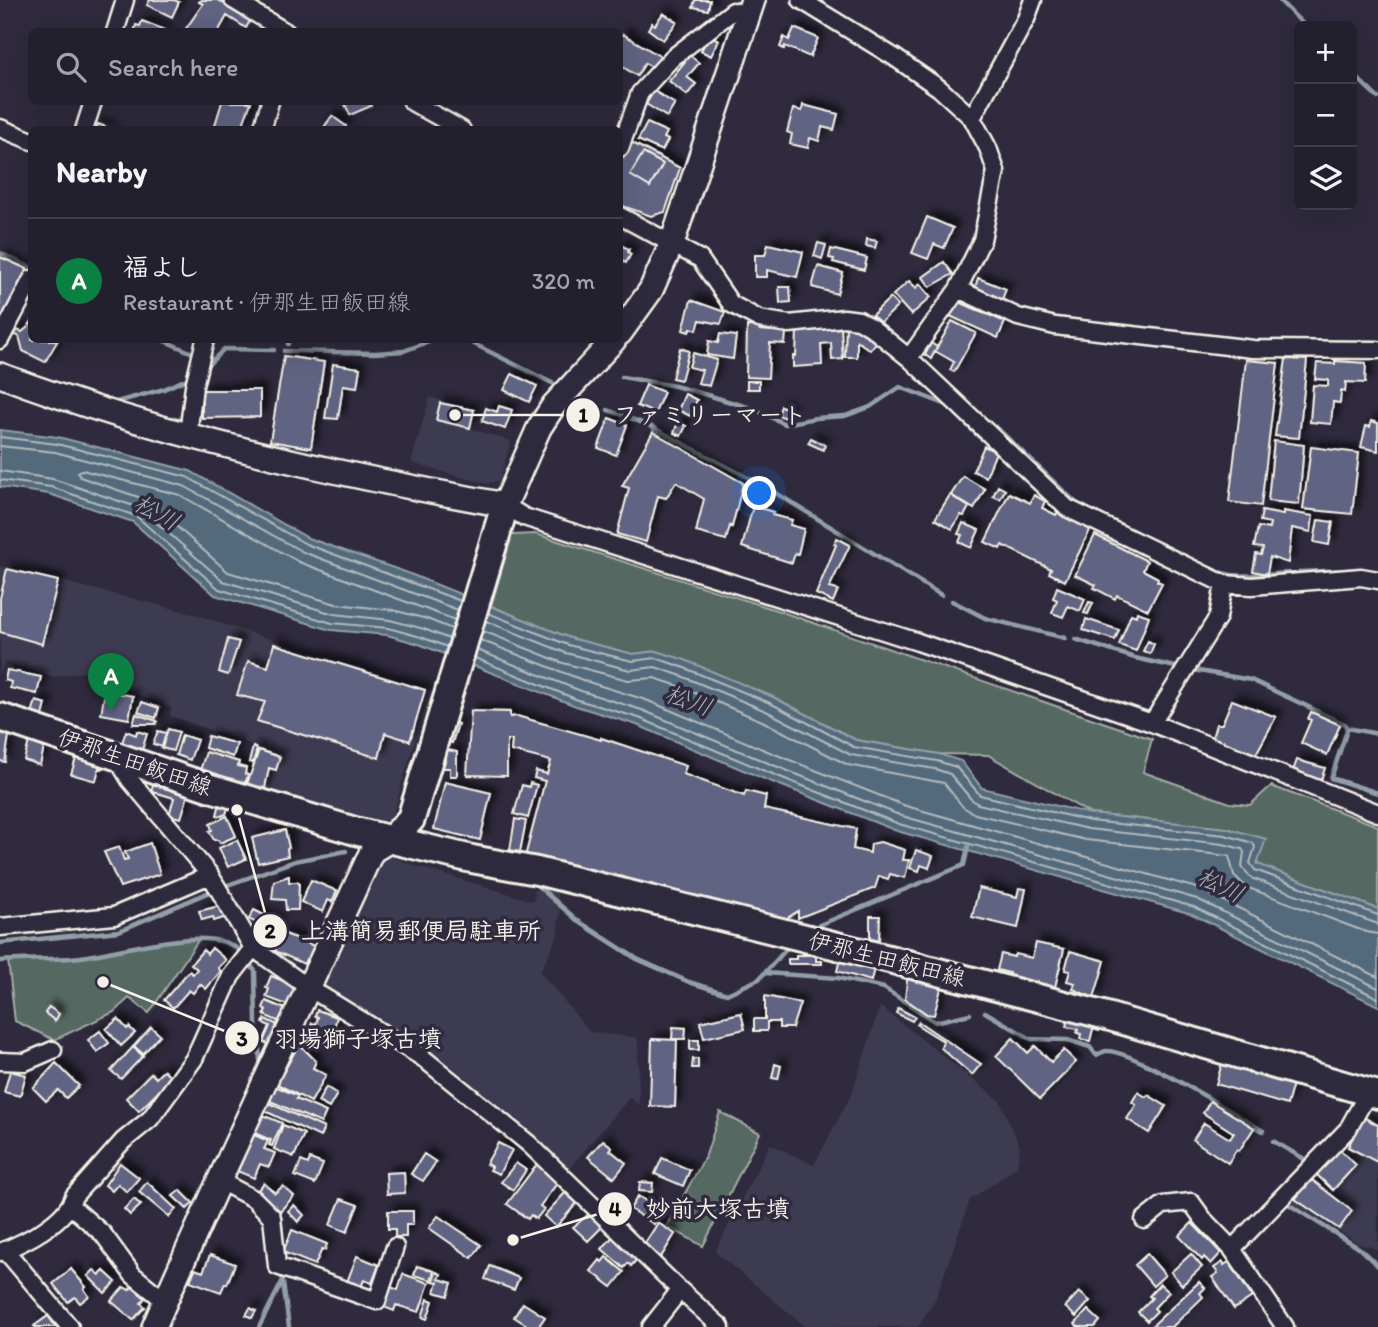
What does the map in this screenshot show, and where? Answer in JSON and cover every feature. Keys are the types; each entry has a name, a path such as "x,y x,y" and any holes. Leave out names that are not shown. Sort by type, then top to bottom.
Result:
{"main road":[{"path":"392,839 411,819 505,505"},
{"name":"伊那生田飯田線","path":"0,717 214,789 355,831 472,859 537,871 1103,1015 1373,1094"}],"street":[{"path":"116,28 125,0"},
{"path":"233,0 279,28"},
{"path":"801,0 939,88 972,118 988,148 996,172 982,240 958,289 909,358"},
{"path":"972,118 1027,19 1033,0"},
{"path":"623,140 640,93 672,58 733,10 751,7 672,243 651,290 623,329"},
{"path":"85,126 92,105"},
{"path":"263,126 269,105"},
{"path":"417,105 456,126"},
{"path":"0,128 28,139"},
{"path":"623,218 699,260 731,304 759,319 789,324 844,318 859,320 909,358 1067,508 1224,584 1252,586 1361,577 1378,580"},
{"path":"0,340 28,287"},
{"path":"958,289 1018,317 1055,326 1253,349 1378,349"},
{"path":"188,435 194,386 204,343"},
{"path":"505,505 539,428 554,405 611,343"},
{"path":"0,375 62,398 188,435 312,466 505,505 524,517 918,642 1152,723 1378,813"},
{"path":"1152,723 1218,617 1224,584"},
{"path":"115,755 130,779 224,895 248,955 309,988 423,1058 530,1144 721,1327"},
{"path":"154,1327 218,1180 372,851 392,839"},
{"path":"0,927 114,916 212,878"},
{"path":"70,1327 2,1251 35,1237 71,1206 74,1196 123,1140 150,1119 194,1059 231,976 248,955"},
{"path":"1,1064 25,1062 52,1050"},
{"path":"1232,1249 1348,1129 1373,1094"},
{"path":"218,1180 254,1199 272,1217 277,1266 377,1301 395,1247"},
{"path":"1144,1220 1163,1205 1191,1202 1232,1249 1285,1327"},
{"path":"71,1206 103,1234 133,1275 165,1301"},
{"path":"651,1327 680,1290"}],"shaded area":[{"path":"430,397 473,410 468,428 511,441 500,480 487,484 411,463"},
{"path":"0,566 187,612 435,693 425,723 414,744 393,814 388,820 382,821 244,791 258,747 170,716 171,708 82,672 54,677 4,662 0,675"},
{"path":"387,855 533,901 534,891 543,881 557,894 560,911 557,937 540,972 590,1032 638,1038 639,1106 630,1097 567,1171 449,1064 318,986 374,857"},
{"path":"880,1006 1000,1101 1020,1147 1017,1167 970,1200 936,1298 918,1327 806,1327 715,1252 770,1144 814,1165 852,1093"},
{"path":"1368,1101 1378,1103 1378,1251 1362,1245 1290,1202 1343,1141"}],"green space":[{"path":"536,534 776,610 1152,739 1143,772 1230,803 1250,805 1271,786 1378,826 1378,909 1257,864 1265,839 1226,828 1091,814 988,755 939,754 856,740 773,697 657,651 633,654 570,638 491,606 512,535"},
{"path":"178,939 199,939 149,1013 129,998 114,1012 54,1040 15,1021 8,960 80,957"},
{"path":"720,1112 760,1133 703,1246 667,1226 706,1155"}],"water":[{"name":"松川","path":"0,430 58,437 190,471 308,538 405,572 570,638 633,654 657,651 685,660 773,697 856,740 939,754 961,761 982,788 1091,814 1226,828 1266,839 1257,864 1378,909 1378,1006 1192,914 897,831 637,725 576,706 419,644 387,635 331,630 215,595 133,522 49,494 0,487"}],"building":[{"path":"150,0 179,2 172,17 147,5"},
{"path":"218,0 251,19 246,28 227,16 220,28 186,28 203,4 199,2"},
{"path":"695,0 710,0 708,10 693,7"},
{"path":"663,13 677,22 663,40 648,29 652,23 655,25"},
{"path":"142,21 160,28 135,28 136,25 140,26"},
{"path":"794,28 818,38 810,57 785,46 784,49 780,47 784,37 789,40"},
{"path":"623,34 661,57 654,68 645,63 637,76 623,67"},
{"path":"709,35 719,40 711,56 701,51"},
{"path":"690,55 699,63 687,77 696,84 687,95 669,81"},
{"path":"654,91 675,104 667,117 646,104"},
{"path":"221,105 250,105 242,126 215,126"},
{"path":"345,105 371,106 350,115"},
{"path":"803,105 838,114 834,130 822,127 819,141 810,138 808,148 790,144 792,134 787,132 793,109 802,111"},
{"path":"332,116 346,126 325,126"},
{"path":"647,123 667,132 664,138 668,140 662,151 638,140"},
{"path":"627,140 680,168 665,212 651,216 623,206 623,152"},
{"path":"643,153 663,164 650,187 630,175"},
{"path":"927,217 953,228 944,248 934,244 928,259 912,253"},
{"path":"867,239 877,241 875,248 866,246"},
{"path":"818,243 826,245 822,259 814,256"},
{"path":"768,244 803,252 797,277 767,270 767,277 755,277 755,255 765,255"},
{"path":"623,246 629,249 631,254 626,263 623,262"},
{"path":"831,249 867,258 864,270 833,262 834,259 829,258"},
{"path":"0,257 27,269 0,322"},
{"path":"944,262 953,274 930,287 923,277"},
{"path":"818,266 843,273 837,294 812,287"},
{"path":"978,278 1006,289 1001,302 974,291"},
{"path":"909,281 916,288 920,284 931,297 911,315 893,295"},
{"path":"779,287 790,287 791,302 780,303"},
{"path":"890,298 898,306 880,323 872,315"},
{"path":"691,300 725,312 721,324 700,320 697,330 683,330"},
{"path":"957,301 1005,322 998,338 950,316"},
{"path":"952,321 976,333 954,372 950,370 954,362 935,351"},
{"path":"747,326 786,332 785,344 770,343 768,378 746,377"},
{"path":"846,326 858,326 878,340 870,350 857,341 857,357 845,357"},
{"path":"28,327 28,343 56,343 45,362 23,351 19,336 15,335 17,330 22,332"},
{"path":"841,328 843,359 832,360 831,343 821,344 822,365 793,367 797,331"},
{"path":"720,334 736,336 733,359 707,355 709,341 718,343"},
{"path":"931,343 937,347 931,359 925,355"},
{"path":"680,348 689,351 681,380 672,378"},
{"path":"693,353 717,360 709,386 698,383 702,370 689,367"},
{"path":"284,356 324,362 311,448 270,441"},
{"path":"1286,359 1307,360 1299,438 1275,436"},
{"path":"1246,360 1278,363 1261,506 1229,502"},
{"path":"1335,361 1366,363 1365,383 1346,382 1345,392 1341,391 1340,403 1333,402 1331,424 1310,422 1313,385 1328,386 1328,380 1315,379 1317,363 1335,364"},
{"path":"333,364 360,368 357,387 343,385 338,419 325,418"},
{"path":"512,374 537,386 529,402 504,390"},
{"path":"747,381 759,381 759,389 747,389"},
{"path":"646,385 664,392 655,413 637,406"},
{"path":"202,390 260,390 260,417 202,418"},
{"path":"685,394 697,400 690,416 678,410"},
{"path":"440,403 474,410 470,428 436,420"},
{"path":"499,406 512,410 505,429 482,421 486,408 497,412"},
{"path":"781,406 789,409 786,418 778,415"},
{"path":"609,418 627,425 616,455 598,448"},
{"path":"1371,421 1378,423 1378,451 1361,447 1366,426 1370,427"},
{"path":"678,422 686,426 681,436 674,433"},
{"path":"653,432 743,483 726,540 696,532 704,499 676,482 666,498 658,496 646,542 617,534 629,488 622,486"},
{"path":"811,438 825,445 823,450 808,443"},
{"path":"1274,441 1304,445 1299,504 1268,501"},
{"path":"984,446 996,452 986,477 973,471"},
{"path":"1311,447 1359,453 1352,514 1303,509"},
{"path":"963,476 985,489 974,509 951,495"},
{"path":"998,486 1005,490 1000,499 993,496"},
{"path":"1009,493 1030,503 1034,495 1045,501 1042,508 1056,515 1058,512 1091,528 1065,581 1049,573 1051,569 1002,545 1000,549 985,542"},
{"path":"950,495 969,507 952,529 935,519"},
{"path":"753,506 792,520 790,525 804,529 798,554 795,553 792,563 742,547"},
{"path":"1262,511 1313,516 1311,532 1292,528 1288,563 1270,557 1267,574 1253,571 1256,554 1261,555 1263,548 1254,547 1258,527 1269,529 1270,523 1260,521"},
{"path":"1318,520 1333,522 1329,545 1314,542"},
{"path":"963,523 979,530 971,548 959,542 962,535 958,534"},
{"path":"1095,535 1147,561 1143,570 1162,583 1148,610 1117,595 1115,599 1094,588 1096,585 1075,575"},
{"path":"837,538 850,545 829,588 838,590 833,602 816,594"},
{"path":"7,569 58,581 42,644 0,632 0,598"},
{"path":"1057,587 1085,599 1080,611 1068,606 1063,617 1052,613 1057,600 1053,598"},
{"path":"1089,602 1093,603 1088,614 1084,613"},
{"path":"1137,612 1149,616 1136,651 1119,645 1131,614 1136,616"},
{"path":"1086,619 1119,630 1115,640 1083,630"},
{"path":"228,639 239,642 228,675 219,672"},
{"path":"1148,641 1154,644 1150,654 1143,651"},
{"path":"274,644 425,690 410,741 385,733 379,758 257,721 265,702 237,695 248,661 268,667"},
{"path":"7,670 41,677 37,694 10,688 11,682 5,680"},
{"path":"105,691 133,696 129,719 101,714"},
{"path":"1232,700 1276,717 1256,754 1212,738 1216,724 1222,724"},
{"path":"36,701 46,704 43,716 32,713"},
{"path":"142,702 159,708 156,718 138,712"},
{"path":"471,711 510,712 510,717 517,716 601,738 686,766 683,774 744,796 746,791 766,796 764,809 856,829 853,849 870,853 871,844 880,842 905,850 903,860 909,860 905,878 890,874 888,879 879,876 875,888 798,918 798,911 781,922 525,857 545,781 534,778 536,771 547,774 551,761 511,751 512,740 507,740 507,776 467,775"},
{"path":"1311,712 1340,725 1327,755 1301,743 1311,720 1308,719"},
{"path":"136,714 157,721 156,724 133,724"},
{"path":"454,722 458,724 452,743 448,742"},
{"path":"0,729 10,729 5,762 0,761"},
{"path":"168,729 179,732 173,751 162,748"},
{"path":"126,731 136,735 137,731 147,734 142,750 122,743"},
{"path":"158,731 166,733 162,747 153,744"},
{"path":"182,735 197,740 190,760 176,755"},
{"path":"208,736 237,744 233,757 205,748"},
{"path":"30,738 45,743 40,765 24,760"},
{"path":"253,747 257,749 253,763 249,762"},
{"path":"259,750 280,757 276,770 269,768 264,793 246,787"},
{"path":"448,750 457,752 457,776 450,776 450,768 443,768"},
{"path":"78,752 105,760 102,769 99,768 96,781 71,774"},
{"path":"206,752 239,762 238,766 246,768 245,774 248,775 244,787 199,774"},
{"path":"1297,760 1325,768 1321,780 1293,771"},
{"path":"155,778 190,789 181,818 169,815 174,798 151,791"},
{"path":"445,782 491,793 480,840 434,829"},
{"path":"530,783 537,785 528,818 514,814 522,785 529,787"},
{"path":"221,799 230,802 226,814 221,816 217,815"},
{"path":"227,816 236,836 220,843 214,840 209,831 212,830 210,824"},
{"path":"515,819 526,821 520,852 510,850"},
{"path":"285,830 288,856 258,863 252,838"},
{"path":"237,840 246,859 228,867 219,848"},
{"path":"150,843 160,874 120,887 104,852 119,847 124,860 128,859 125,852"},
{"path":"916,850 933,856 929,868 921,865 919,871 910,868"},
{"path":"289,876 289,882 299,882 298,910 286,910 285,900 272,899 274,881"},
{"path":"311,880 337,891 332,902 328,900 323,912 301,902"},
{"path":"979,888 1017,897 1019,888 1026,889 1018,928 972,917"},
{"path":"224,905 227,917 214,921 213,917 202,920 199,911"},
{"path":"254,910 278,922 270,936 263,932 265,928 249,919"},
{"path":"870,916 880,916 879,940 870,939"},
{"path":"283,933 314,946 304,964 275,951"},
{"path":"1036,943 1064,949 1055,987 1008,976 1009,973 997,970 1001,954 1032,958"},
{"path":"212,948 226,960 218,968 221,971 206,989 200,984 193,993 189,990 173,1008 164,1000 189,971 193,974 197,969 191,964 203,950 207,954"},
{"path":"1070,951 1105,961 1094,998 1073,989 1075,983 1067,981 1070,971 1065,970"},
{"path":"796,955 816,955 816,961 822,961 822,964 788,964 788,959 796,959"},
{"path":"841,955 875,964 871,981 837,971"},
{"path":"908,971 943,981 934,1015 927,1014 905,999"},
{"path":"271,976 296,986 290,1006 266,997"},
{"path":"765,996 800,1003 792,1028 779,1028 779,1022 767,1022 767,1031 754,1031 754,1019 765,1019"},
{"path":"266,1001 288,1010 282,1023 264,1015"},
{"path":"49,1007 59,1014 55,1021 45,1013"},
{"path":"898,1008 915,1017 912,1021 896,1013"},
{"path":"317,1010 337,1017 331,1047 306,1038 312,1023 316,1024"},
{"path":"741,1013 745,1029 704,1038 700,1022"},
{"path":"1069,1013 1101,1023 1099,1031 1093,1029 1090,1041 1080,1039 1078,1029 1066,1027"},
{"path":"118,1019 135,1033 121,1046 106,1029"},
{"path":"265,1019 280,1026 271,1045 263,1042 270,1026 263,1023"},
{"path":"919,1022 981,1064 972,1075 941,1048 943,1041 917,1025"},
{"path":"151,1027 160,1035 143,1054 134,1046"},
{"path":"673,1027 686,1028 685,1039 672,1039"},
{"path":"100,1031 109,1043 97,1052 88,1040"},
{"path":"1013,1038 1028,1053 1035,1046 1051,1062 1064,1050 1076,1062 1040,1099 996,1056"},
{"path":"652,1039 677,1040 675,1107 650,1106"},
{"path":"690,1040 699,1040 699,1050 690,1050"},
{"path":"299,1044 316,1061 313,1068 326,1075 311,1102 277,1084"},
{"path":"133,1047 143,1056 121,1079 111,1071"},
{"path":"693,1059 698,1059 698,1068 692,1068"},
{"path":"1223,1060 1294,1080 1287,1105 1216,1084"},
{"path":"56,1063 79,1086 66,1098 58,1090 46,1101 33,1088"},
{"path":"775,1064 781,1066 778,1079 772,1078"},
{"path":"164,1070 172,1078 139,1111 126,1098 151,1073 156,1078"},
{"path":"10,1071 26,1075 20,1096 4,1092"},
{"path":"275,1086 326,1112 321,1123 268,1100"},
{"path":"326,1087 337,1094 329,1108 318,1102"},
{"path":"1138,1092 1166,1106 1149,1133 1127,1119 1136,1105 1132,1102"},
{"path":"1210,1101 1254,1128 1228,1163 1193,1140 1204,1123 1230,1139 1234,1133 1203,1113"},
{"path":"267,1102 324,1128 320,1137 263,1110"},
{"path":"260,1114 282,1123 272,1146 269,1145 271,1140 252,1132"},
{"path":"1363,1117 1378,1125 1377,1162 1348,1147"},
{"path":"283,1125 304,1134 294,1157 274,1149"},
{"path":"252,1134 268,1141 264,1149 275,1153 269,1167 260,1164 254,1178 237,1171"},
{"path":"603,1140 612,1147 610,1150 626,1163 614,1178 588,1157"},
{"path":"498,1143 512,1150 499,1174 490,1170 492,1167 486,1164"},
{"path":"1339,1149 1356,1165 1333,1190 1316,1174"},
{"path":"424,1154 436,1162 423,1181 411,1174"},
{"path":"662,1158 690,1170 683,1186 655,1174"},
{"path":"310,1159 323,1164 315,1184 295,1176 301,1161 308,1164"},
{"path":"120,1163 139,1178 127,1192 118,1184 112,1191 105,1185"},
{"path":"516,1163 526,1170 513,1190 501,1182"},
{"path":"538,1163 558,1182 540,1206 544,1209 536,1219 531,1215 528,1219 507,1204"},
{"path":"404,1172 405,1193 387,1194 386,1173"},
{"path":"1312,1180 1352,1211 1339,1229 1295,1199"},
{"path":"147,1182 176,1209 169,1217 139,1192"},
{"path":"640,1182 653,1183 652,1192 639,1191"},
{"path":"264,1183 275,1193 283,1186 294,1196 280,1211 257,1191"},
{"path":"180,1190 193,1203 187,1209 173,1196"},
{"path":"565,1193 577,1203 556,1227 544,1216"},
{"path":"638,1196 662,1211 654,1224 630,1209"},
{"path":"134,1199 141,1205 130,1215 124,1209"},
{"path":"341,1199 358,1205 347,1232 330,1225"},
{"path":"294,1205 304,1215 298,1222 288,1211"},
{"path":"388,1211 413,1211 413,1225 406,1225 406,1237 395,1237 395,1229 388,1229"},
{"path":"589,1214 602,1227 588,1241 573,1227"},
{"path":"438,1216 481,1245 472,1258 429,1228"},
{"path":"658,1223 675,1234 661,1257 646,1247 645,1243"},
{"path":"1192,1223 1221,1253 1211,1264 1204,1257 1202,1260 1179,1236"},
{"path":"292,1230 327,1244 315,1265 283,1252"},
{"path":"614,1235 639,1257 631,1266 628,1263 624,1268 602,1249"},
{"path":"1147,1254 1165,1275 1153,1286 1135,1265"},
{"path":"1191,1254 1202,1267 1182,1285 1171,1272"},
{"path":"210,1255 235,1264 221,1292 190,1281 195,1269 203,1272"},
{"path":"357,1256 379,1265 372,1283 364,1280 361,1287 347,1282"},
{"path":"606,1257 624,1272 612,1287 591,1271"},
{"path":"1223,1262 1224,1265 1229,1262 1252,1297 1234,1309 1212,1277 1218,1273 1214,1268"},
{"path":"417,1266 434,1271 431,1280 414,1275"},
{"path":"490,1266 519,1278 514,1290 485,1279"},
{"path":"71,1269 86,1287 84,1289 89,1296 80,1303 75,1297 68,1302 53,1284"},
{"path":"94,1270 100,1275 104,1271 116,1282 105,1293 88,1276"},
{"path":"436,1272 441,1274 439,1279 452,1283 448,1296 435,1292 438,1282 433,1281"},
{"path":"403,1274 429,1283 419,1312 396,1305 394,1311 384,1307 391,1287 398,1290"},
{"path":"1199,1282 1205,1288 1200,1293 1203,1297 1172,1327 1153,1325"},
{"path":"1160,1284 1169,1292 1154,1308 1157,1311 1147,1321 1138,1312 1152,1298 1149,1296"},
{"path":"124,1287 129,1290 132,1287 145,1298 141,1303 145,1307 133,1320 111,1301"},
{"path":"1079,1292 1090,1301 1076,1317 1065,1307"},
{"path":"428,1299 433,1301 427,1319 422,1317"},
{"path":"523,1303 545,1317 538,1327 530,1327 514,1317"},
{"path":"250,1308 256,1311 252,1318 246,1315"},
{"path":"1088,1310 1100,1321 1095,1327 1078,1327 1075,1324"},
{"path":"48,1316 56,1327 34,1326"}],"waterway":[{"path":"1279,0 1300,21"},
{"path":"1357,78 1378,98"},
{"path":"0,253 28,266"},
{"path":"169,343 195,354"},
{"path":"284,351 375,353 404,351 425,343"},
{"path":"472,343 552,383"},
{"path":"210,363 224,349 274,350"},
{"path":"622,377 675,386 714,397 754,409 785,424 845,416 870,407 900,387 947,405 979,437"},
{"path":"113,403 164,389 189,378"},
{"path":"578,397 587,401"},
{"path":"608,410 648,425 771,490 941,595"},
{"path":"996,427 1075,502 1085,508"},
{"path":"1159,544 1223,573 1246,576 1289,573"},
{"path":"1299,572 1351,570"},
{"path":"1367,571 1378,572"},
{"path":"952,601 985,618 1065,638"},
{"path":"1075,639 1135,658 1180,668"},
{"path":"1193,670 1251,680 1345,724 1347,730 1331,778 1378,793"},
{"path":"1347,728 1378,734"},
{"path":"812,928 964,865 968,847"},
{"path":"222,887 295,861 346,851"},
{"path":"538,886 578,921 637,959 689,982 727,994 759,979 792,943"},
{"path":"0,943 119,931 214,890"},
{"path":"0,961 81,957 190,939 230,944 242,954"},
{"path":"247,961 255,971 256,1024 261,1068"},
{"path":"765,973 838,978 884,988 935,1022 970,1014"},
{"path":"985,1012 1031,1039 1067,1040 1090,1047 1096,1055 1106,1051 1138,1060 1263,1131"},
{"path":"1273,1141 1306,1160 1297,1171"},
{"path":"1290,1205 1360,1249 1378,1266"},
{"path":"282,1275 289,1327"},
{"path":"259,1327 282,1282"}],"place":[{"name":"ファミリーマート","path":"455,415"},
{"name":"福よし","path":"111,711"},
{"name":"上溝簡易郵便局駐車所","path":"237,810"},
{"name":"羽場獅子塚古墳","path":"103,982"},
{"name":"妙前大塚古墳","path":"513,1240"}]}
